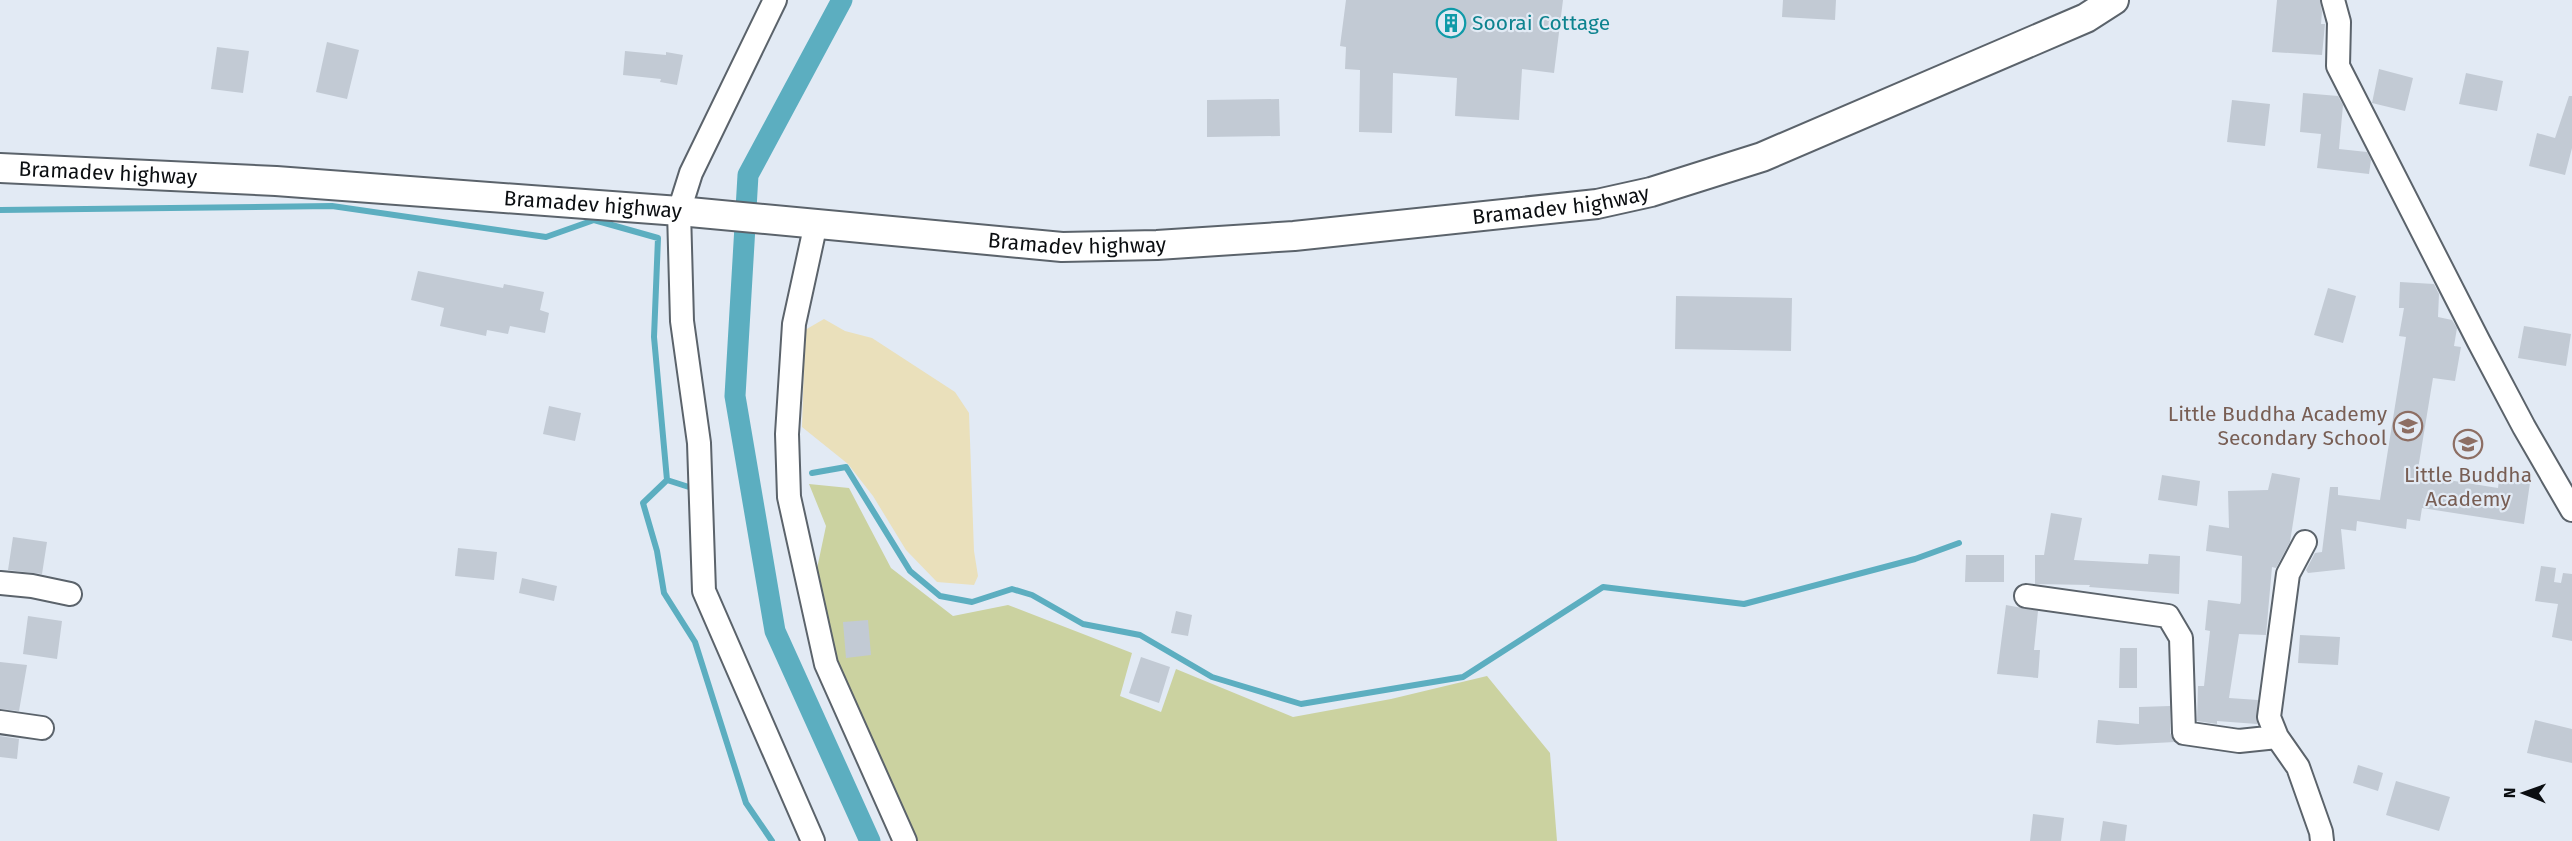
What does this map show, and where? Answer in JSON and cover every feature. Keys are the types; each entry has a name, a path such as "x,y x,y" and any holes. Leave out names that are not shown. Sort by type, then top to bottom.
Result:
{"street":[{"path":"776,0 691,173 683,212 682,321 699,443 704,591 813,841"},
{"name":"Bramadev highway","path":"0,168 276,182 683,212 1062,247 1294,237 1597,204 1651,192 1762,157 2086,18 2114,0"},
{"path":"2333,0 2339,22 2338,66 2375,142 2507,395 2572,510"},
{"path":"810,223 794,324 787,434 789,497 826,664 904,841"},
{"path":"2305,542 2288,574 2269,717 2277,737 2298,766 2322,841"},
{"path":"0,583 32,586 70,594"},
{"path":"2026,596 2168,616 2181,638 2184,733 2239,741 2277,737"},
{"path":"0,722 42,728"}],"green space":[{"path":"809,484 849,488 891,568 953,616 1008,605 1132,653 1120,696 1161,712 1176,669 1293,717 1391,699 1487,676 1550,753 1557,841 912,841 836,660 815,578 826,526"}],"sand":[{"path":"824,319 845,331 872,338 955,392 969,413 974,551 978,576 974,585 937,582 906,550 873,496 848,464 802,427 805,330"}],"building":[{"name":"Soorai Cottage","path":"1346,0 1563,0 1554,73 1522,69 1519,120 1455,116 1457,78 1393,73 1392,133 1359,132 1360,70 1345,69 1346,47 1340,46"},
{"path":"1783,0 1836,0 1835,20 1782,17"},
{"path":"2277,0 2320,0 2321,24 2325,24 2322,55 2272,52"},
{"path":"327,42 359,50 347,99 316,92"},
{"path":"217,47 249,51 243,93 211,89"},
{"path":"625,51 666,55 666,52 683,55 677,85 660,82 661,79 623,75"},
{"path":"2379,69 2413,78 2405,111 2372,103"},
{"path":"2466,73 2503,81 2497,111 2459,104"},
{"path":"2303,93 2338,96 2343,105 2339,149 2367,152 2371,160 2369,174 2317,168 2321,134 2300,132"},
{"path":"2569,96 2572,96 2572,148 2565,175 2529,166 2537,133 2555,138"},
{"path":"1279,99 1280,136 1207,137 1207,100"},
{"path":"2232,100 2270,104 2265,146 2227,142"},
{"path":"418,271 503,288 504,284 544,292 540,310 549,313 545,333 510,326 508,334 487,330 486,336 440,326 444,308 411,300"},
{"name":"Little Buddha Academy Secondary School","path":"2400,282 2434,284 2439,294 2438,317 2452,320 2457,328 2454,346 2461,347 2455,381 2433,378 2417,475 2498,488 2500,471 2531,476 2524,524 2422,508 2420,521 2407,519 2406,529 2357,521 2356,531 2341,529 2345,569 2308,573 2306,570 2315,553 2322,552 2330,487 2338,487 2338,495 2380,500 2406,337 2399,336 2404,308 2399,308"},
{"path":"2328,288 2356,296 2343,343 2314,335"},
{"path":"1676,296 1792,298 1791,351 1675,349"},
{"path":"2524,326 2571,334 2566,366 2518,358"},
{"path":"549,406 581,413 575,441 543,434"},
{"path":"2272,473 2300,478 2290,542 2276,568 2272,567 2266,635 2239,634 2229,698 2258,700 2257,724 2217,721 2217,724 2197,721 2198,686 2204,686 2210,631 2205,630 2208,600 2240,604 2241,601 2242,556 2206,551 2209,525 2229,528 2228,491 2268,490"},
{"path":"2162,475 2200,481 2197,506 2158,500"},
{"path":"2051,513 2082,518 2074,560 2148,564 2149,554 2180,556 2179,594 2089,587 2090,585 2035,584 2035,555 2044,555"},
{"path":"13,537 47,542 42,574 8,570"},
{"path":"458,548 497,552 494,580 455,576"},
{"path":"1966,555 2004,555 2004,582 1965,582"},
{"path":"2541,566 2556,568 2554,582 2561,583 2563,573 2572,574 2572,641 2552,637 2558,604 2535,601"},
{"path":"522,578 557,586 554,601 519,593"},
{"path":"2006,605 2038,611 2034,650 2040,650 2038,678 1997,674"},
{"path":"1176,611 1192,615 1188,636 1171,633"},
{"path":"28,616 62,621 57,659 23,654"},
{"path":"868,620 871,655 846,658 843,622"},
{"path":"2300,635 2340,637 2338,665 2298,663"},
{"path":"2120,648 2137,648 2137,688 2119,688"},
{"path":"1141,657 1170,667 1159,703 1129,693"},
{"path":"0,662 27,665 19,711 0,709"},
{"path":"2170,706 2170,733 2175,742 2117,745 2096,743 2098,720 2139,724 2139,707"},
{"path":"2535,720 2572,729 2572,763 2527,753"},
{"path":"0,736 19,739 17,759 0,757"},
{"path":"2358,765 2383,773 2378,791 2353,783"},
{"path":"2396,781 2450,797 2439,831 2386,815"},
{"path":"2033,814 2064,818 2061,841 2030,841"},
{"path":"2103,821 2127,825 2125,841 2100,841"}],"waterway":[{"path":"842,0 748,175 735,396 775,631 870,841"},
{"path":"0,210 332,206 546,237 594,220 658,238 654,337 667,480"},
{"path":"812,473 846,467 910,571 940,596 972,602 1012,589 1032,595 1083,624 1140,635 1212,677 1301,704 1463,677 1603,587 1744,604 1915,559 1959,543"},
{"path":"692,488 667,480 643,503 657,551 664,593 695,642 746,803 772,841"}],"place":[{"name":"Soorai Cottage","path":"1451,23"},
{"name":"Little Buddha Academy Secondary School","path":"2408,426"},
{"name":"Little Buddha Academy","path":"2468,444"}]}
